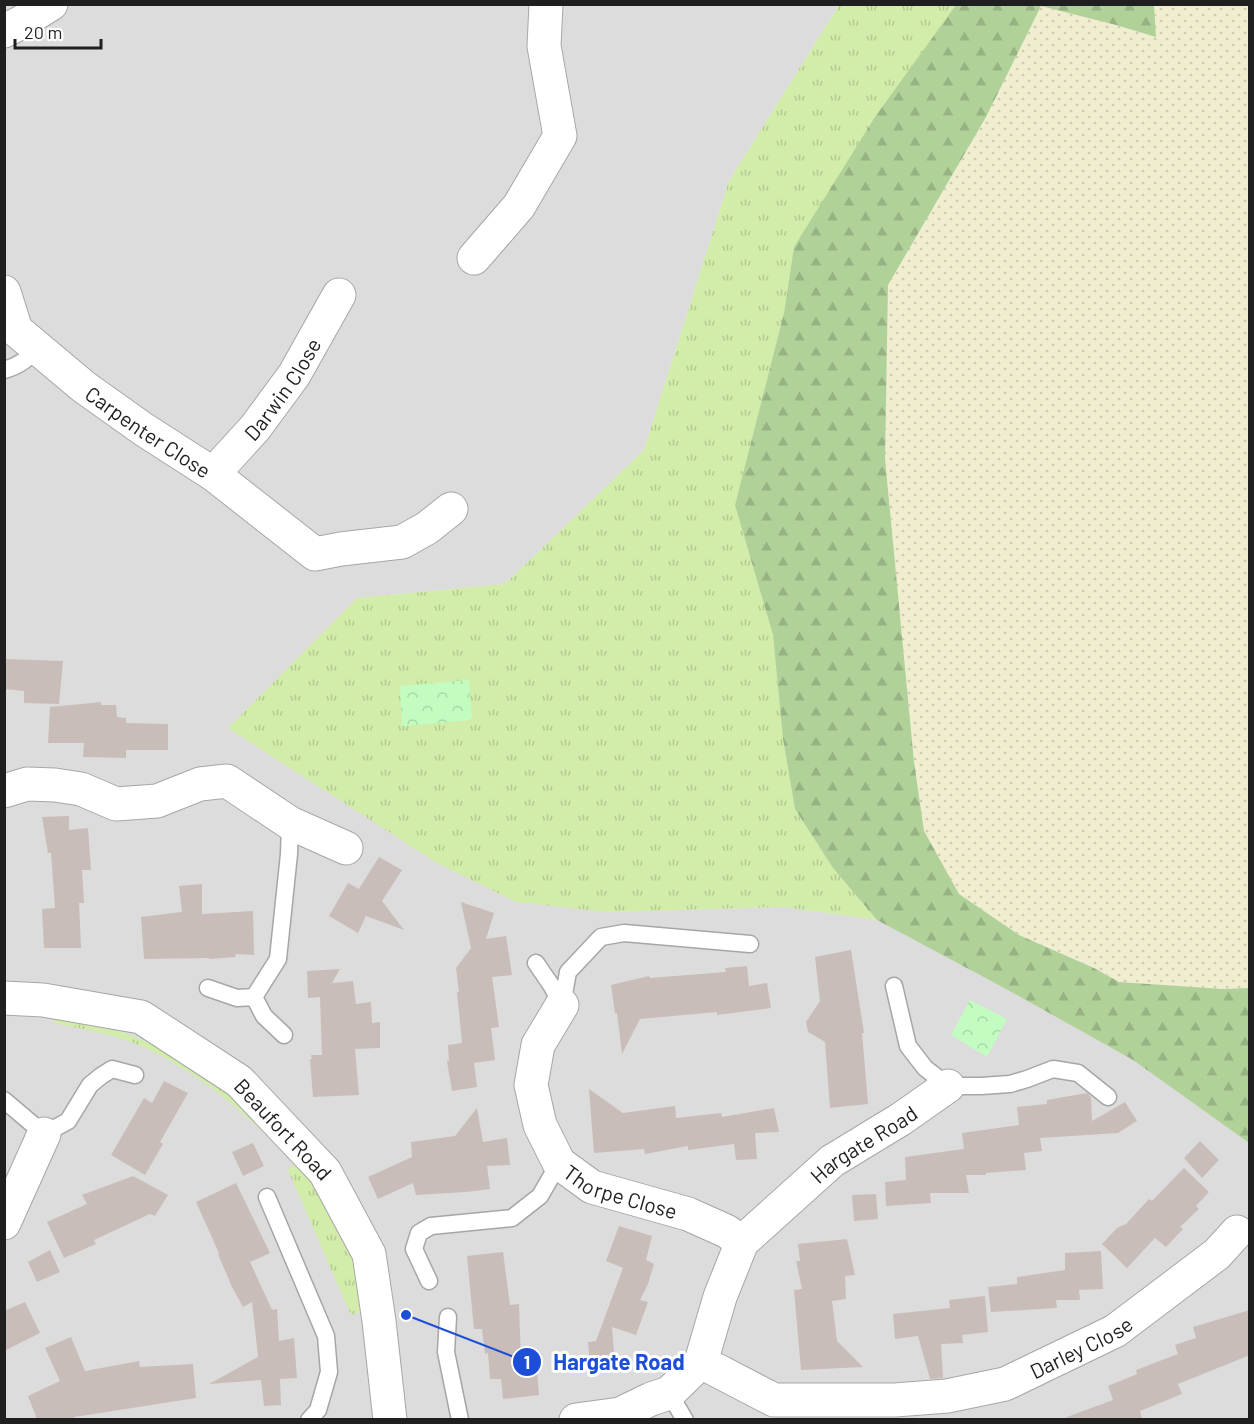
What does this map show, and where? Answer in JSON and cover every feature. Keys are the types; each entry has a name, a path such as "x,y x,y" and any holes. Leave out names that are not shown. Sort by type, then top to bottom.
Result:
{"street":[{"path":"4,31 51,4"},
{"path":"474,258 519,206 560,136 544,46 546,4"},
{"name":"Carpenter Close","path":"4,292 16,330 84,387 213,474 315,554 402,542 428,528 451,509"},
{"name":"Darwin Close","path":"213,474 255,428 294,375 339,295"},
{"path":"4,791 27,784 55,785 81,789 116,804 157,801 200,784 227,781 290,823 346,848"},
{"name":"Beaufort Road","path":"4,998 43,1000 141,1017 239,1081 325,1172 369,1254 390,1419"},
{"name":"Thorpe Close","path":"562,1005 538,1045 531,1085 540,1125 559,1163 592,1187 688,1214 726,1231 742,1242"},
{"name":"Hargate Road","path":"576,1419 620,1414 651,1400 677,1406 701,1362 720,1297 742,1242 832,1161 901,1119 948,1086"},
{"path":"4,1223 44,1134"},
{"name":"Darley Close","path":"701,1362 774,1400 897,1409 1005,1384 1115,1331 1217,1254 1237,1232"}],"lane":[{"path":"4,370 25,362 38,348"},
{"path":"254,997 279,959 290,823"},
{"path":"562,1005 568,972 601,937 624,933 750,944"},
{"path":"536,963 562,1005"},
{"path":"894,986 908,1046 925,1068 948,1086 1010,1084 1053,1069 1078,1073 1108,1097"},
{"path":"208,988 237,998 254,997"},
{"path":"254,997 264,1016 284,1035"},
{"path":"4,1100 44,1134 68,1121 90,1085 101,1076 112,1069 135,1075"},
{"path":"429,1281 414,1249 419,1233 431,1226 512,1218 540,1196 559,1163"},
{"path":"267,1197 326,1336 329,1372 318,1410 309,1419"},
{"path":"448,1317 446,1352 460,1419"}],"shaded area":[{"path":"5,5 839,5 729,181 644,450 505,584 356,598 607,912 784,907 877,920 1133,1060 1249,1143 1249,1419 5,1420"},
{"path":"1154,5 1249,5 1249,988 1222,989 1119,982 1094,967 1019,935 959,894 924,831 914,762 885,459 888,285 986,117 1041,6 1155,37"}],"green space":[{"path":"839,5 956,5 794,247 784,313 735,505 773,635 783,739 795,809 833,868 877,920 784,907 607,912 516,902 437,863 228,728 357,598 505,584 644,450 729,181"},
{"path":"956,5 1154,5 1156,37 1041,6 986,117 888,285 885,459 914,762 924,831 959,894 1019,935 1094,968 1119,982 1222,989 1249,988 1249,1143 1133,1060 877,920 833,868 795,809 783,739 773,635 735,505 784,313 794,247 875,117"},
{"path":"469,680 472,720 402,726 400,686"},
{"path":"970,1000 1007,1019 987,1057 951,1035"},
{"path":"55,1018 122,1032 154,1045 215,1083 247,1109 301,1163 353,1252 369,1309 351,1315 288,1170 294,1163 258,1127 200,1080 157,1054 115,1036 54,1023"}],"building":[{"path":"5,659 63,661 59,704 24,703 24,691 4,689"},
{"path":"101,702 101,705 116,705 117,717 126,718 126,723 168,724 168,750 126,750 126,758 83,757 84,743 48,743 50,707"},
{"path":"69,816 69,830 88,828 91,870 82,870 84,903 79,903 81,948 44,948 42,909 55,908 51,853 48,853 42,817"},
{"path":"379,857 402,870 382,901 404,930 366,916 358,933 329,916 348,883 359,889"},
{"path":"202,884 202,914 253,911 254,955 236,954 235,957 209,959 144,959 141,917 182,912 179,886"},
{"path":"461,902 494,913 486,939 506,936 512,975 492,977 499,1027 491,1028 495,1060 474,1063 477,1087 452,1091 447,1061 449,1061 448,1045 462,1043 456,968 471,948"},
{"path":"851,950 864,1033 862,1033 868,1104 830,1108 825,1042 808,1032 806,1022 820,1001 815,957"},
{"path":"747,966 749,986 767,983 771,1008 717,1015 717,1012 640,1019 622,1054 611,985 649,976 650,978 726,972 725,968"},
{"path":"340,969 332,983 353,981 356,1004 371,1002 372,1023 380,1022 380,1048 355,1049 359,1095 313,1097 310,1059 312,1059 311,1055 322,1055 320,997 308,998 307,971"},
{"path":"164,1081 188,1093 160,1142 163,1144 145,1175 111,1155 144,1098 152,1103"},
{"path":"589,1089 623,1113 675,1106 676,1118 721,1113 722,1117 774,1108 779,1132 755,1133 757,1159 736,1160 734,1144 688,1150 688,1146 645,1154 644,1149 594,1153"},
{"path":"1087,1093 1091,1097 1092,1121 1125,1102 1137,1121 1118,1133 1040,1138 1042,1151 1024,1153 1026,1170 966,1175 969,1193 930,1193 931,1203 886,1206 885,1182 906,1180 905,1157 964,1149 962,1133 1019,1125 1017,1107 1047,1104 1047,1100"},
{"path":"477,1108 483,1142 507,1138 510,1165 487,1166 490,1189 416,1195 413,1183 378,1199 368,1177 412,1157 411,1142 455,1136"},
{"path":"1200,1141 1219,1160 1202,1178 1184,1158"},
{"path":"253,1143 264,1166 243,1176 232,1152"},
{"path":"1184,1168 1209,1192 1196,1206 1199,1209 1180,1227 1183,1229 1166,1247 1155,1238 1127,1268 1102,1244 1117,1228 1126,1224 1149,1199 1152,1201"},
{"path":"133,1176 168,1195 155,1216 150,1214 94,1240 96,1244 64,1258 47,1222 87,1204 82,1195"},
{"path":"236,1183 270,1253 250,1262 272,1310 277,1309 279,1341 294,1338 297,1378 280,1379 281,1405 264,1406 261,1380 209,1384 258,1357 252,1302 243,1307 232,1287 196,1202"},
{"path":"876,1194 878,1219 854,1221 852,1195"},
{"path":"619,1226 652,1236 646,1260 654,1264 640,1300 648,1302 636,1335 612,1327 615,1364 590,1366 588,1342 596,1341 623,1268 606,1261"},
{"path":"847,1239 855,1275 845,1276 846,1299 832,1301 837,1341 863,1367 801,1370 794,1290 802,1289 796,1261 800,1261 798,1244"},
{"path":"50,1250 60,1272 37,1282 28,1262"},
{"path":"1101,1251 1103,1289 1079,1290 1080,1300 1056,1300 1057,1308 991,1312 988,1287 1017,1284 1017,1277 1065,1270 1065,1253"},
{"path":"503,1252 510,1305 519,1304 521,1360 536,1359 539,1395 503,1399 501,1379 490,1379 488,1353 485,1354 482,1329 474,1329 467,1256"},
{"path":"985,1296 988,1332 962,1335 963,1343 941,1344 943,1378 930,1379 918,1336 895,1339 893,1314 950,1308 949,1300"},
{"path":"25,1302 40,1333 4,1351 4,1311"},
{"path":"1250,1310 1250,1355 1178,1384 1182,1394 1140,1411 1142,1419 1067,1419 1067,1417 1113,1400 1108,1386 1137,1374 1136,1370 1178,1354 1175,1345 1196,1338 1193,1327"},
{"path":"71,1337 85,1371 139,1361 140,1367 193,1364 196,1398 74,1417 75,1419 37,1419 28,1396 60,1381 45,1348"}],"place":[{"name":"Hargate Road","path":"406,1315"}]}
